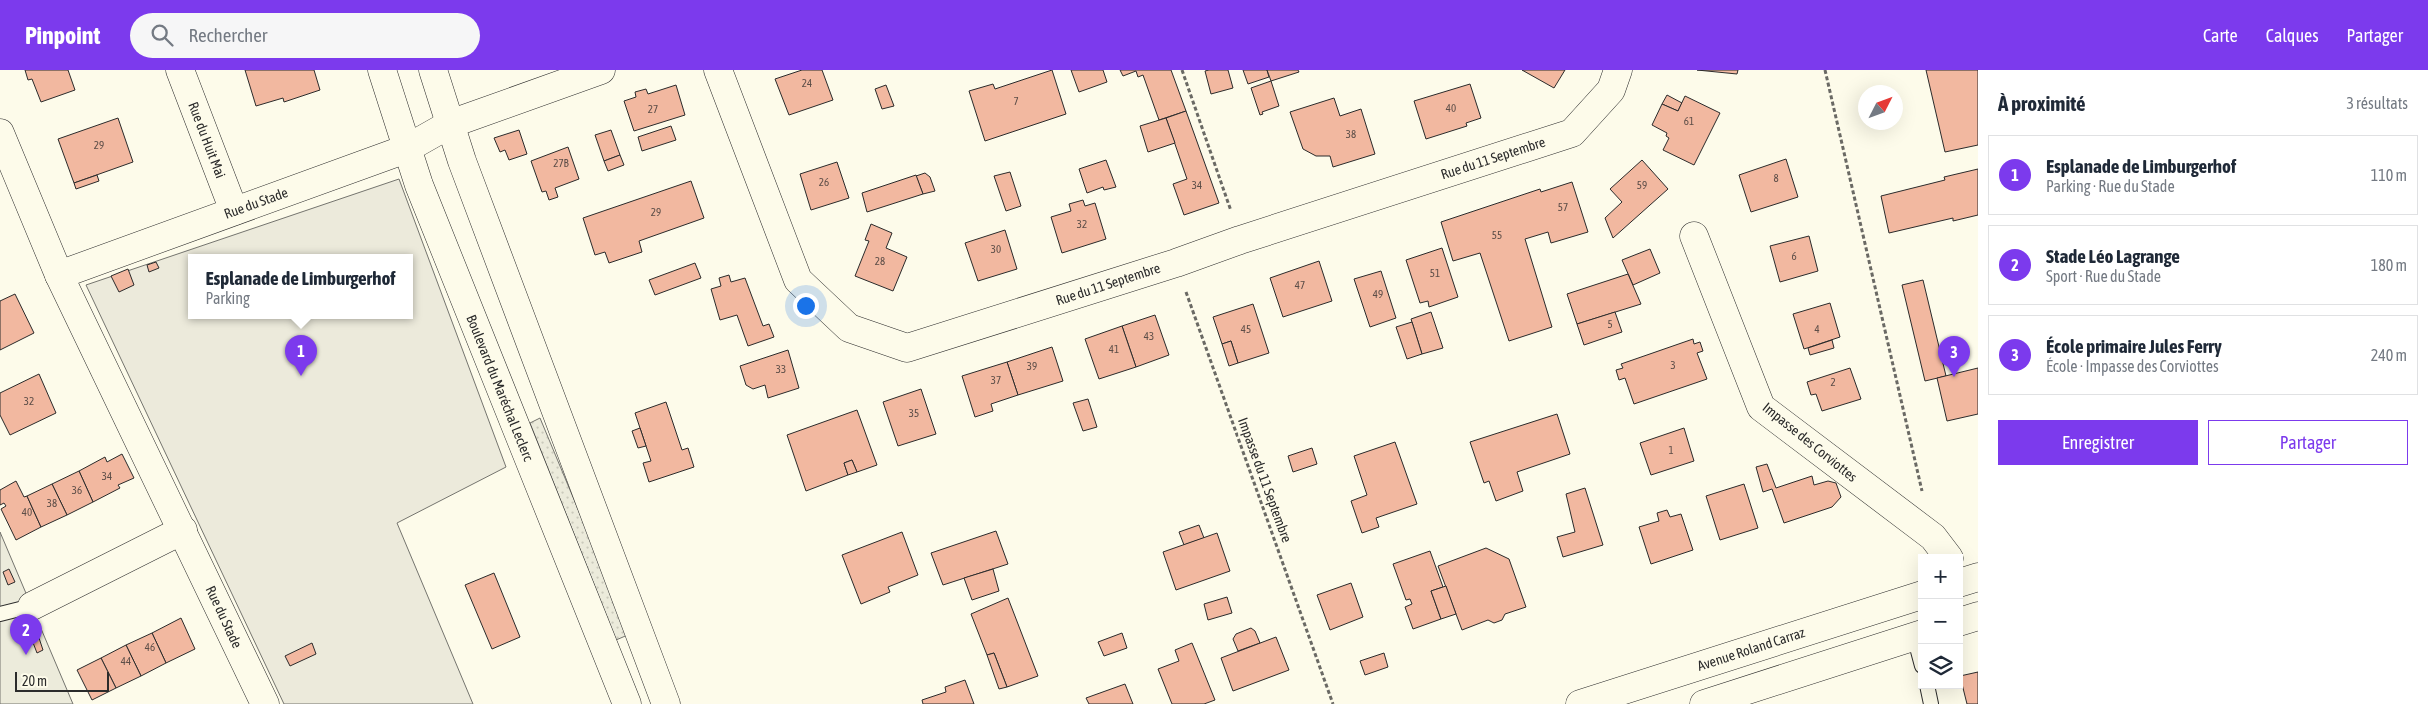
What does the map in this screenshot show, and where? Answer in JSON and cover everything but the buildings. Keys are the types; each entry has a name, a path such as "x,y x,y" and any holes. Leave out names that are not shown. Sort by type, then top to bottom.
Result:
{"street":[{"name":"Rue du Huit Mai","path":"180,70 234,211"},
{"name":"Boulevard du Maréchal Leclerc","path":"382,70 406,149 627,704"},
{"path":"433,70 462,161 666,704"},
{"path":"450,124 602,70"},
{"name":"Rue du 11 Septembre","path":"718,70 798,280 850,328 907,348 1176,263 1240,240 1572,133 1611,90 1618,70"},
{"name":"Rue du Stade","path":"59,275 406,149 450,124"},
{"name":"Rue du Stade","path":"0,133 59,275 266,704"},
{"name":"Impasse des Corviottes","path":"1694,236 1761,406 1941,548"},
{"path":"32,606 183,530"},
{"name":"Avenue Roland Carraz","path":"1580,704 1918,596"},
{"path":"1963,621 1978,616"},
{"path":"1704,704 1918,635"}],"lane":[{"path":"0,614 32,606"},
{"path":"1927,689 1931,704"}],"path":[{"path":"1182,70 1240,240"},
{"path":"1826,70 1941,548"},
{"name":"Impasse du 11 Septembre","path":"1176,263 1333,704"}],"shaded area":[{"path":"399,179 506,467 397,523 473,704 284,704 86,285"},
{"path":"540,418 630,634 616,640 530,423"},
{"path":"0,532 73,704 0,704"}],"place":[{"name":"Esplanade de Limburgerhof","path":"301,376"},
{"name":"École primaire Jules Ferry","path":"1954,377"},
{"name":"Stade Léo Lagrange","path":"26,655"}]}
